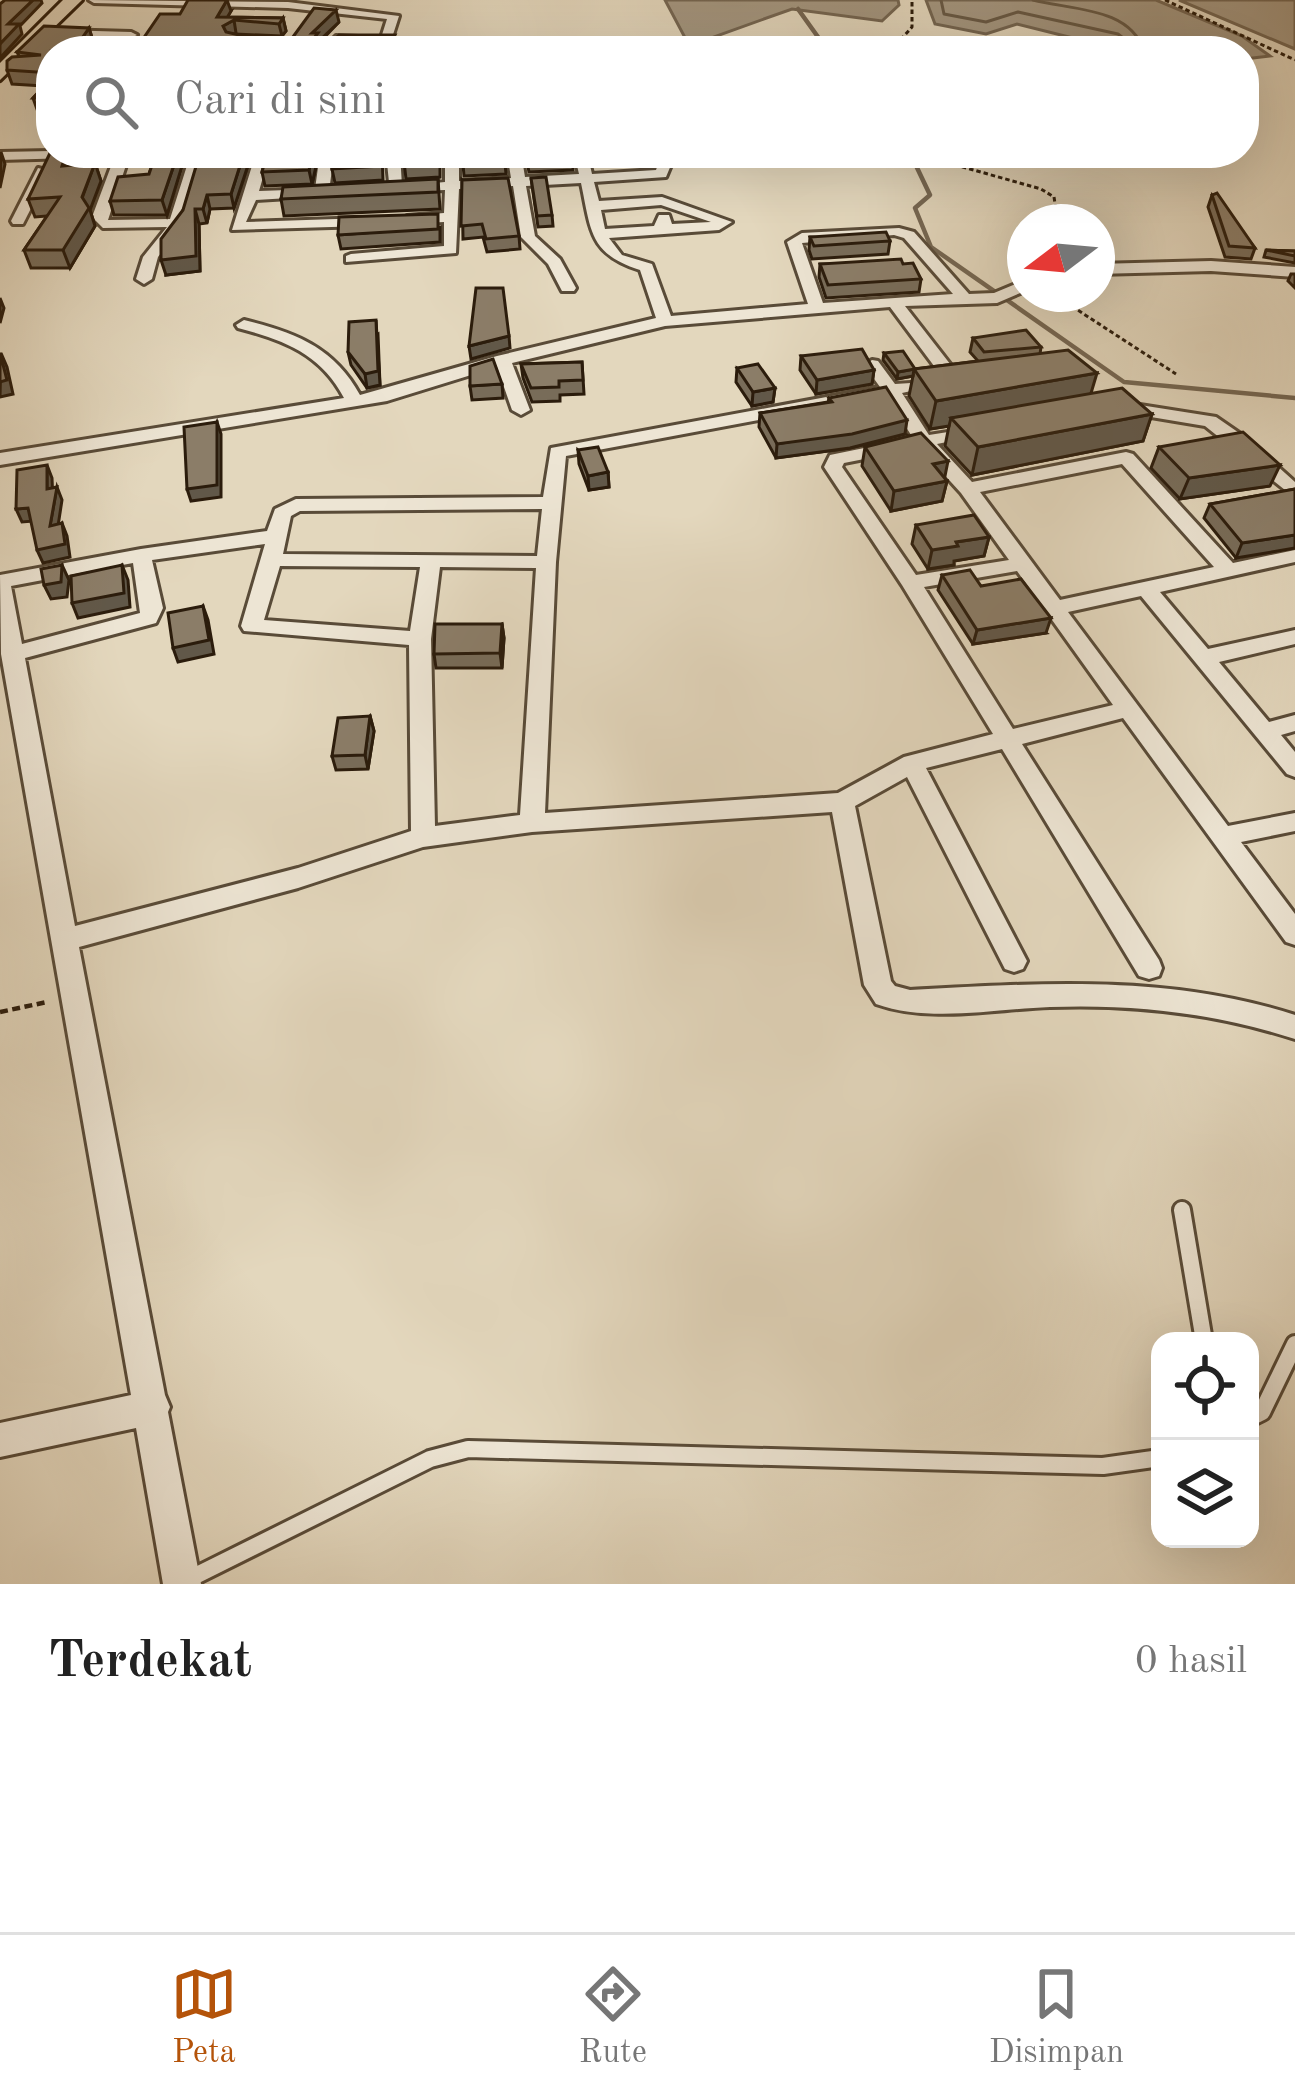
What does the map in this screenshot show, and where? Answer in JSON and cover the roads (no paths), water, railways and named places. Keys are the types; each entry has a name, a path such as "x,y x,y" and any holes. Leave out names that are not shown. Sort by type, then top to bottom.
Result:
{"main road":[{"path":"0,74 73,0"}],"street":[{"path":"94,0 389,14 394,19 388,36"},
{"path":"306,20 315,7"},
{"path":"39,32 131,35"},
{"path":"312,35 318,36"},
{"path":"0,156 36,154"},
{"path":"18,221 44,168"},
{"path":"119,168 100,223 176,223"},
{"path":"144,279 149,253 174,231 193,168"},
{"path":"259,168 237,227 453,217"},
{"path":"322,192 325,168"},
{"path":"394,168 395,189"},
{"path":"351,259 452,249 452,168"},
{"path":"517,168 530,241 555,262 568,288"},
{"path":"584,168 599,234 616,258 647,267 665,321"},
{"path":"662,229 664,168"},
{"path":"376,190 662,174"},
{"path":"251,196 340,191"},
{"path":"594,206 662,201 725,222 599,234"},
{"path":"818,307 794,242 902,232 966,300"},
{"path":"911,262 933,260"},
{"path":"1115,269 1210,266 1295,272"},
{"path":"805,269 826,268"},
{"path":"0,459 354,401 665,321 966,300 1007,293"},
{"path":"532,823 557,452 969,375 904,301"},
{"path":"244,325 320,351 354,401"},
{"path":"503,360 521,410"},
{"path":"872,365 923,440 968,489 1295,934"},
{"path":"1094,400 1210,422 1239,441 1288,493"},
{"path":"1007,425 832,463 1149,968"},
{"path":"1216,444 1239,441"},
{"path":"968,489 1148,454"},
{"path":"1126,458 1185,511 1228,570"},
{"path":"420,639 252,626 282,513 296,505 554,503"},
{"path":"182,1583 79,995 0,583 141,554 276,536"},
{"path":"13,654 149,618 153,608 141,554"},
{"path":"1054,608 1295,556"},
{"path":"272,560 546,562"},
{"path":"423,837 420,639 431,561"},
{"path":"911,583 1023,564"},
{"path":"1148,590 1295,768"},
{"path":"1203,658 1295,637"},
{"path":"68,939 276,885 423,837 532,823 842,802 912,764 1128,710"},
{"path":"1265,730 1295,723"},
{"path":"912,764 1014,962"},
{"path":"842,802 878,985 886,996 910,1002 1133,997 1224,1004 1295,1027"},
{"path":"1223,836 1295,822"},
{"path":"0,1440 153,1407"}],"lane":[{"path":"1182,1210 1202,1332"},
{"path":"1259,1414 1295,1344"},
{"path":"182,1583 430,1459 468,1449 1103,1466 1151,1459"}],"water":[{"path":"665,0 898,0 899,5 882,21 792,9 716,36 684,36"},
{"path":"926,0 1156,0 1242,36 1065,36 1017,24 986,34 935,24"},
{"path":"1179,0 1295,0 1295,49"}],"waterway":[{"path":"798,9 817,36"},
{"path":"917,168 930,195 915,208 931,247 1124,382 1295,398"}]}
